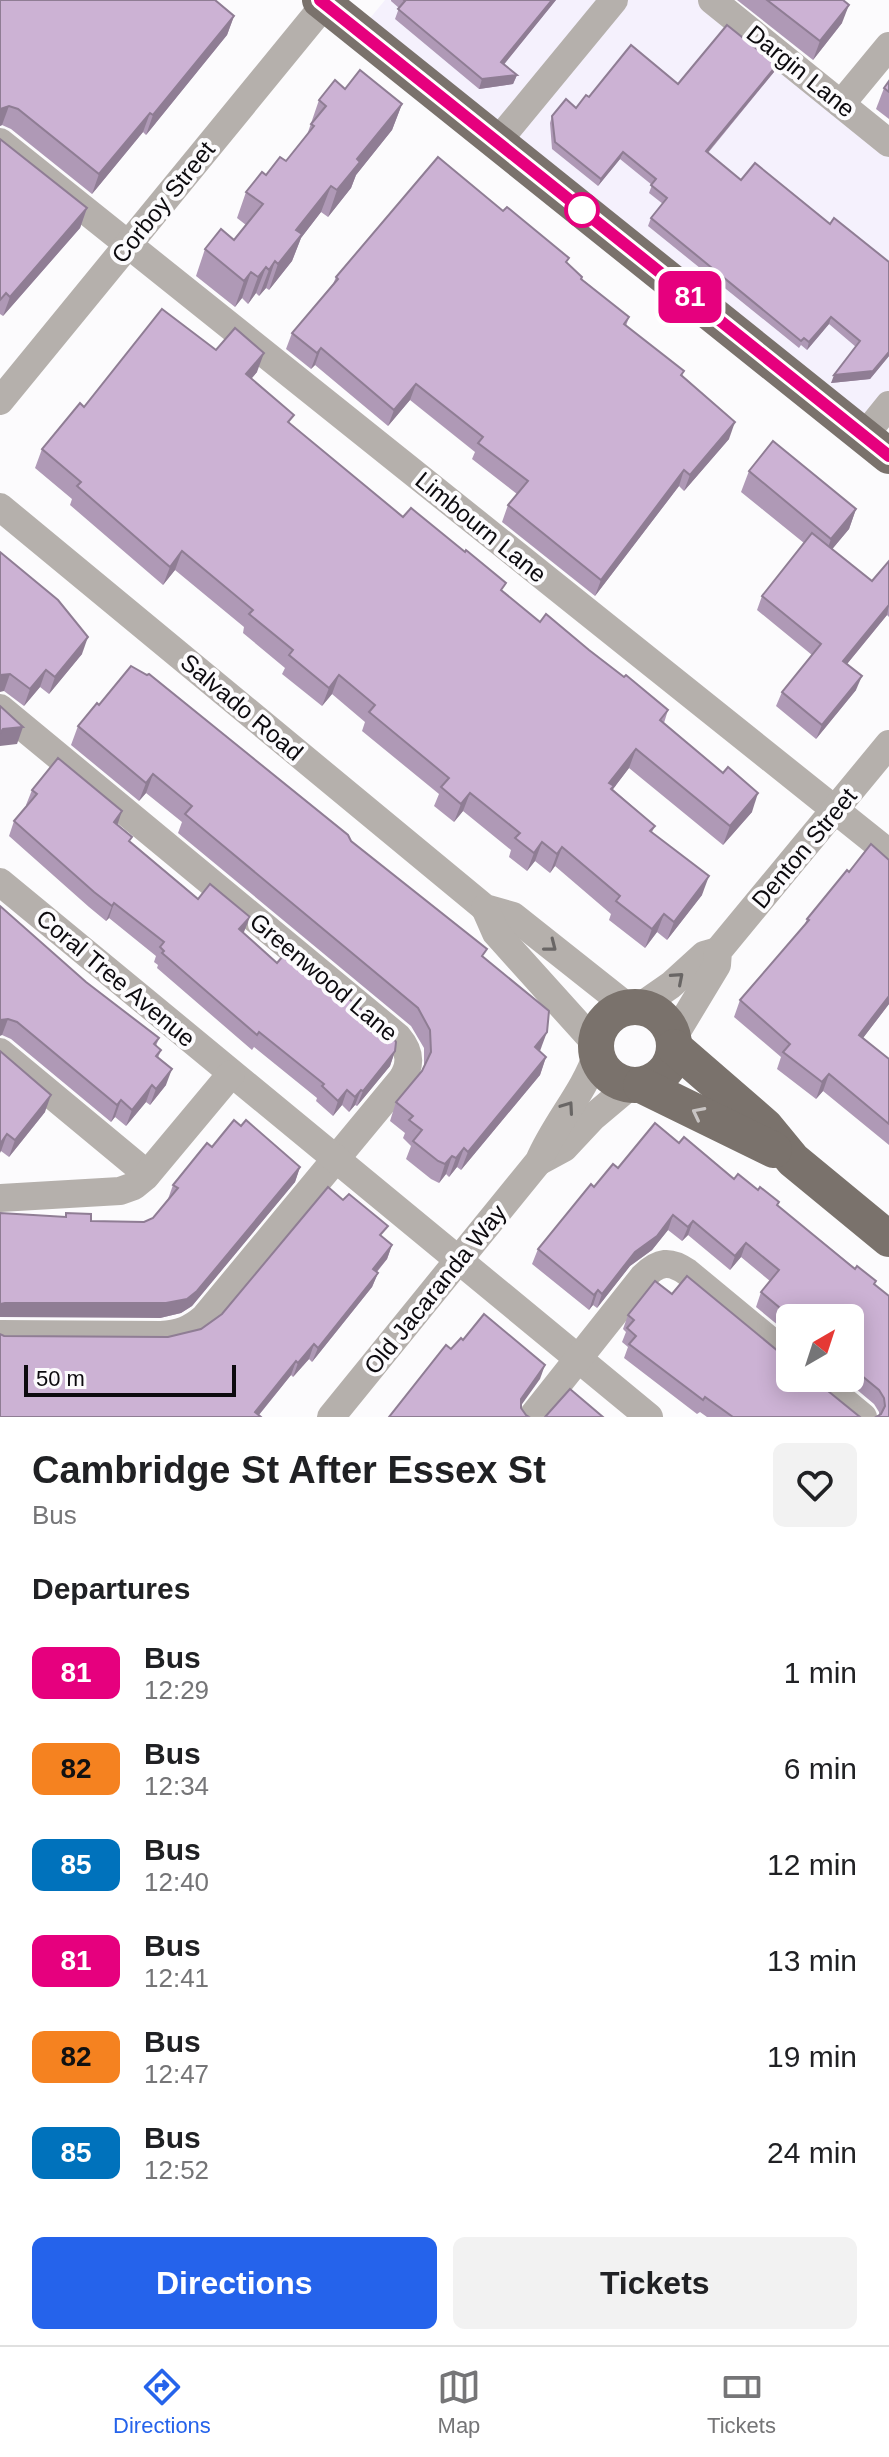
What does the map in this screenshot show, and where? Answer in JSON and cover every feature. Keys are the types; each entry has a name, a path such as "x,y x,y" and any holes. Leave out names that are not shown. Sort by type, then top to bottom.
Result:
{"main road":[{"path":"323,2 876,446"},
{"path":"793,1160 636,1085 613,1078 600,1063 596,1049 598,1033 610,1016 633,1008 657,1014 664,1021 674,1043 765,1126 793,1160 889,1239"},
{"path":"636,1085 658,1078 664,1072 673,1056 674,1043"}],"street":[{"path":"497,142 614,0"},
{"name":"Dargin Lane","path":"712,0 889,143"},
{"name":"Corboy Street","path":"0,401 323,2"},
{"path":"841,104 889,46"},
{"name":"Limbourn Lane","path":"0,142 889,853"},
{"path":"876,446 889,405"},
{"name":"Salvado Road","path":"0,507 485,908 513,916 633,1008"},
{"name":"Greenwood Lane","path":"0,708 406,1047 409,1057 408,1069 402,1079 204,1318 183,1332 161,1335 0,1334"},
{"name":"Denton Street","path":"633,1008 671,985 704,955 718,951 889,744"},
{"name":"Coral Tree Avenue","path":"0,882 649,1417"},
{"name":"Salvado Road","path":"485,908 496,933 596,1049"},
{"name":"Denton Street","path":"674,1043 717,965 718,951"},
{"name":"Old Jacaranda Way","path":"331,1417 539,1161 549,1137 589,1078 596,1049"},
{"path":"0,1052 147,1174"},
{"path":"0,1198 120,1191 134,1186 231,1074"},
{"name":"Old Jacaranda Way","path":"539,1161 564,1148 593,1117 636,1085"},
{"path":"532,1417 643,1277 658,1264 672,1262 776,1346"},
{"path":"833,1392 863,1417"}],"shaded area":[{"path":"385,0 712,0 889,143 889,396 862,427 362,28"}],"building":[{"path":"0,0 215,0 234,16 153,115 150,113 99,174 18,109 9,106 0,109"},
{"path":"404,0 552,0 501,62 517,75 482,79 398,9"},
{"path":"767,0 843,0 849,5 820,41"},
{"path":"727,25 777,65 706,151 741,180 755,163 830,224 834,218 889,262 889,352 873,371 834,375 860,341 831,317 809,342 804,338 801,341 651,218 667,198 651,185 656,179 623,152 601,179 555,142 552,116 566,99 576,108 586,95 589,97 631,45 678,84"},
{"path":"360,70 402,104 357,159 360,162 337,190 331,186 296,230 302,234 278,264 275,261 269,270 266,267 258,277 251,272 244,281 205,249 221,229 234,240 263,204 246,192 262,172 266,175 280,157 286,161 314,126 311,124 326,106 319,100 335,80 345,89"},
{"path":"0,139 87,208 10,297 6,293 0,300"},
{"path":"438,157 503,211 507,207 569,258 566,262 581,279 629,317 624,324 684,371 681,375 735,422 690,475 684,470 601,580 508,505 528,481 478,443 483,437 416,384 394,410 321,348 317,353 292,333"},
{"path":"162,309 216,350 235,328 264,353 246,374 294,415 288,422 403,517 411,508 466,550 506,583 501,590 540,622 546,614 624,677 626,675 668,710 660,720 723,773 728,767 758,793 730,826 636,749 609,783 614,786 611,789 655,826 650,831 709,876 674,922 664,914 652,929 616,901 620,896 562,847 557,854 542,842 534,853 515,838 520,833 470,793 461,804 441,787 449,778 369,712 375,705 339,675 329,688 289,655 293,650 249,614 253,610 182,551 170,567 77,486 81,482 42,449 80,403 84,407"},
{"path":"773,441 856,509 831,539 749,471"},
{"path":"812,533 872,581 889,561 889,605 843,661 862,676 822,725 782,692 821,644 762,596"},
{"path":"0,552 58,600 88,637 55,677 46,670 30,689 10,674 0,675"},
{"path":"131,666 149,674 487,949 482,956 549,1011 547,1032 535,1047 546,1057 468,1152 464,1148 456,1158 452,1156 445,1164 438,1161 413,1141 422,1130 409,1120 413,1116 396,1102 422,1071 431,1052 430,1030 418,1008 185,814 192,806 153,774 146,783 78,726"},
{"path":"0,706 23,727 3,729 0,733"},
{"path":"58,758 122,811 114,822 132,837 129,841 198,899 210,884 250,917 239,929 277,963 289,949 391,1034 396,1042 395,1051 363,1091 355,1097 347,1090 338,1101 322,1086 324,1084 259,1032 257,1035 162,953 164,951 160,947 164,942 114,903 112,906 94,892 14,821 37,794 32,790"},
{"path":"871,844 889,860 889,996 859,1035 889,1059 889,1124 829,1074 822,1082 783,1052 790,1044 740,1000"},
{"path":"0,906 86,982 159,1038 154,1044 161,1050 156,1056 172,1069 156,1089 152,1085 132,1110 121,1100 117,1105 17,1022 0,1020"},
{"path":"0,1051 51,1095 15,1140 7,1134 0,1144"},
{"path":"234,1120 241,1126 246,1120 300,1167 187,1299 166,1303 0,1304 0,1213 66,1217 66,1213 91,1214 91,1221 144,1222 153,1218 178,1188 173,1185 207,1143 212,1147"},
{"path":"655,1123 679,1143 684,1137 734,1179 738,1174 758,1190 760,1187 779,1202 777,1205 850,1265 855,1269 857,1266 876,1281 874,1284 889,1296 889,1417 876,1417 885,1406 884,1398 864,1378 864,1304 776,1305 761,1292 779,1270 746,1243 735,1256 693,1221 688,1227 673,1215 657,1236 635,1252 602,1294 598,1290 594,1295 538,1249 591,1184 594,1187 613,1164 618,1168"},
{"path":"328,1187 343,1200 349,1194 388,1226 380,1235 392,1245 373,1269 378,1273 318,1348 314,1344 298,1363 296,1361 255,1412 261,1417 0,1417 0,1334 168,1337 201,1329 222,1314"},
{"path":"687,1276 776,1349 776,1392 829,1392 860,1417 733,1417 705,1397 703,1400 629,1344 636,1336 627,1328 634,1320 628,1315 655,1281 672,1294"},
{"path":"484,1314 545,1365 521,1399 521,1408 529,1417 389,1417 446,1345 451,1349 461,1338 463,1340"},
{"path":"570,1389 603,1417 545,1417"}],"bus line":[{"name":"81","path":"320,0 889,456"}]}
